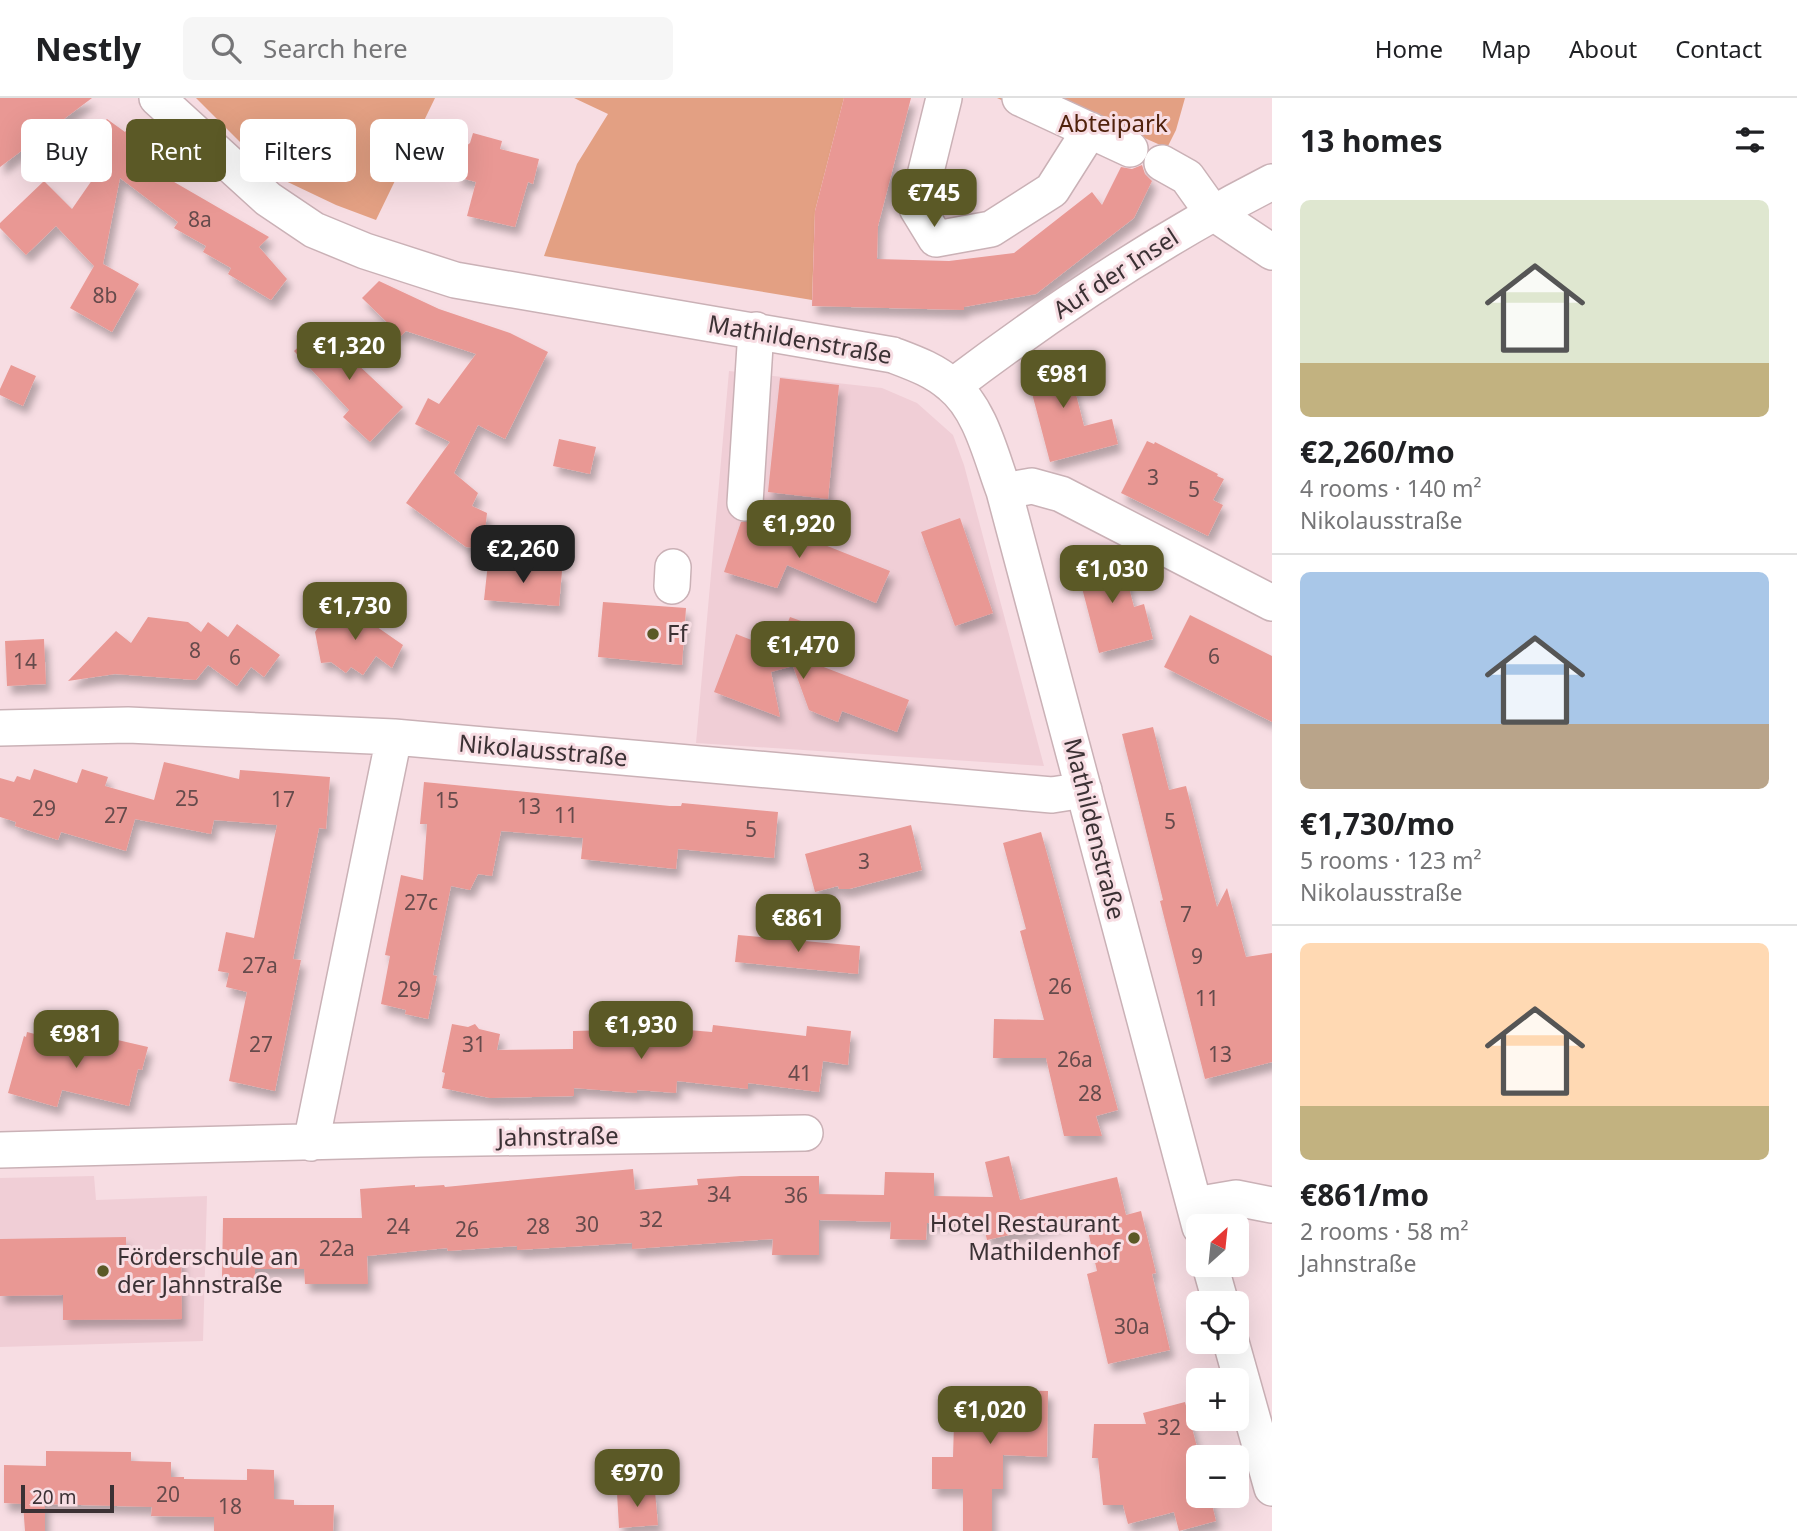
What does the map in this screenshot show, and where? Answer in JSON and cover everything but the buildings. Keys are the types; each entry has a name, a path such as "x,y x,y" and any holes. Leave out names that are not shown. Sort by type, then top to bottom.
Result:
{"street":[{"name":"Mathildenstraße","path":"157,98 268,200 314,230 365,251 455,280 893,355 926,368 953,386 975,414 1004,491 1196,1214"},
{"path":"944,98 917,208 936,239 991,229 1052,190 1090,130"},
{"path":"1020,98 1130,149"},
{"path":"1162,163 1187,177 1212,212 1266,238"},
{"name":"Auf der Insel","path":"953,386 1017,337 1212,212 1272,182"},
{"path":"744,503 756,330"},
{"path":"1004,491 1032,486 1061,494 1272,603"},
{"name":"Nikolausstraße","path":"0,728 128,724 394,737 1052,795 1084,790"},
{"path":"311,1143 394,737"},
{"name":"Jahnstraße","path":"0,1150 421,1139 805,1133"},
{"path":"1201,1214 1236,1198 1272,1205"},
{"path":"1234,1354 1272,1488"}],"shaded area":[{"path":"729,371 882,388 917,403 953,435 964,465 1044,766 696,743"},
{"name":"Förderschule an der Jahnstraße","path":"94,1176 96,1200 207,1196 203,1341 0,1347 0,1178"}],"green space":[{"path":"196,98 435,98 425,119 370,119 370,182 394,182 376,220 288,182 356,182 356,119 240,119 240,142 226,128 226,119 217,119"},
{"path":"574,98 844,98 815,211 812,300 544,256 577,164 608,114"},
{"name":"Abteipark","path":"997,98 1185,98 1176,130 1167,148 1140,136 1126,158"}],"place":[{"name":"Ff","path":"653,634"},
{"name":"Hotel Restaurant Mathildenhof","path":"1134,1238"},
{"name":"Förderschule an der Jahnstraße","path":"103,1271"}]}
